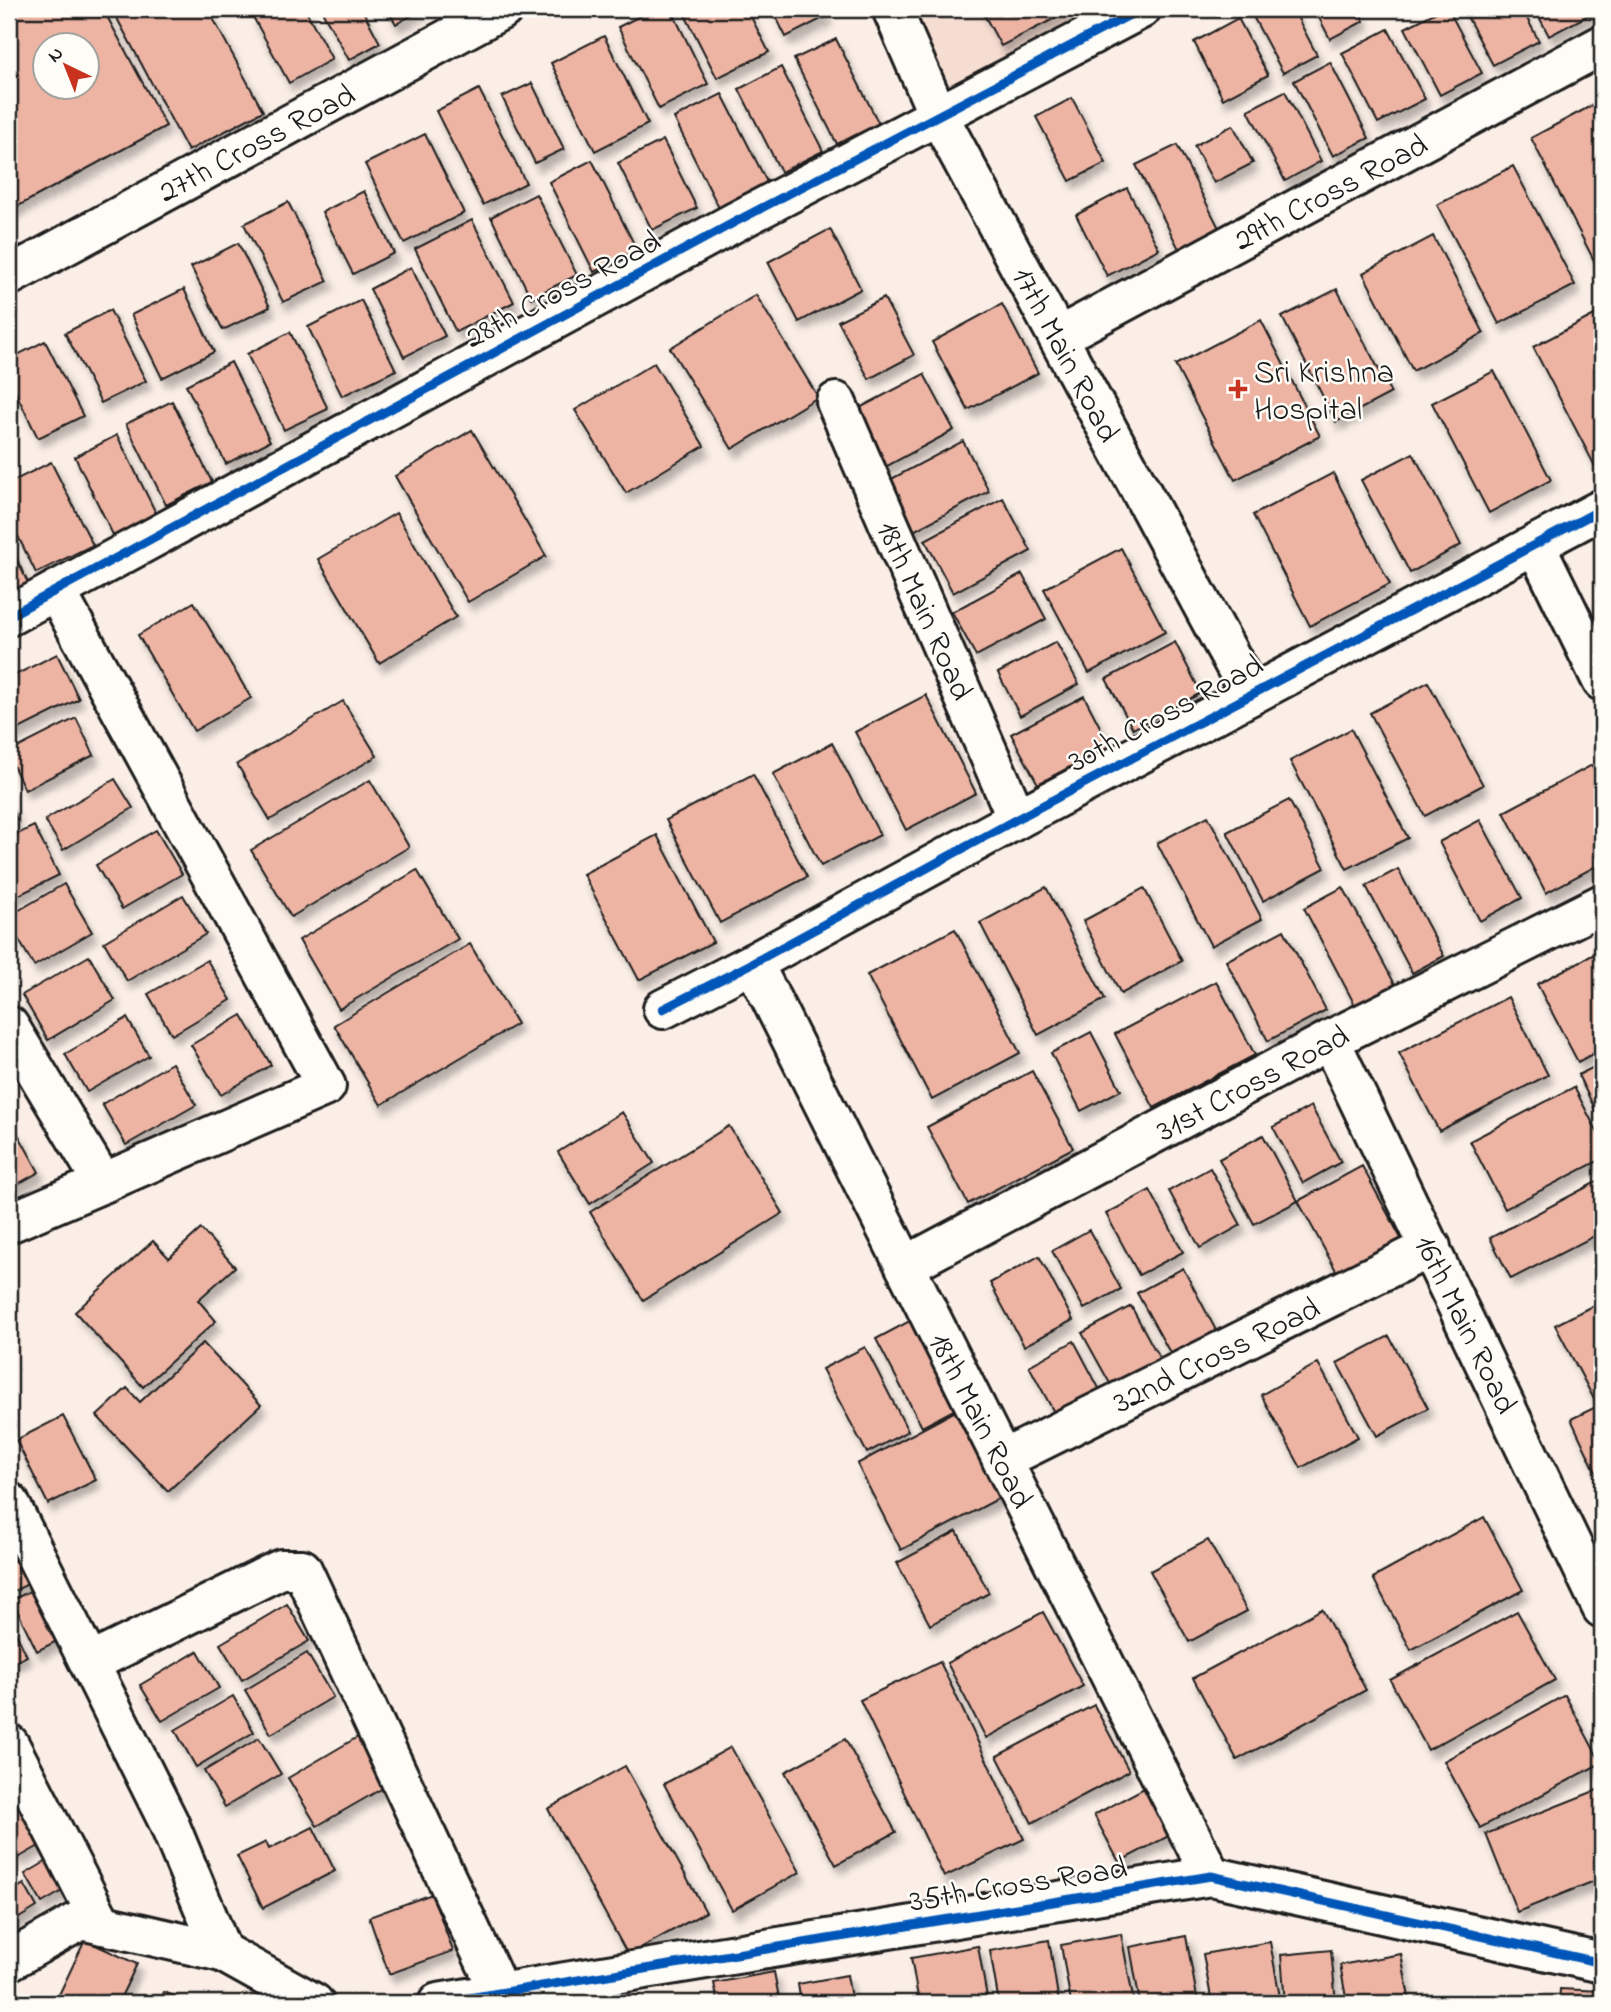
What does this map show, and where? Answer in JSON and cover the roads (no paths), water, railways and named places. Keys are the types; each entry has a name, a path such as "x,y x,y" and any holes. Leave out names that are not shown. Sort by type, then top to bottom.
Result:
{"street":[{"name":"27th Cross Road","path":"9,276 503,9"},
{"name":"17th Main Road","path":"892,9 938,115 1251,695"},
{"name":"28th Cross Road","path":"9,616 938,115 1141,9"},
{"name":"29th Cross Road","path":"1058,337 1602,45"},
{"name":"18th Main Road","path":"836,402 1017,818"},
{"name":"30th Cross Road","path":"663,1009 754,963 1017,818 1602,509"},
{"path":"1536,545 1602,681"},
{"path":"9,1223 326,1086 56,591"},
{"name":"31st Cross Road","path":"905,1266 1330,1041 1602,904"},
{"name":"18th Main Road","path":"754,963 1211,1876"},
{"path":"9,1026 103,1183"},
{"name":"16th Main Road","path":"1330,1041 1602,1608"},
{"name":"32nd Cross Road","path":"1002,1460 1430,1247"},
{"path":"9,1502 168,1821 222,1952"},
{"path":"90,1663 281,1569 302,1569 500,1993"},
{"path":"9,1744 102,1925"},
{"name":"35th Cross Road","path":"438,2003 1211,1876 1602,1963"},
{"path":"9,1961 81,1920 222,1952 314,2003"}],"place":[{"name":"Sri Krishna Hospital","path":"1238,389"}]}
